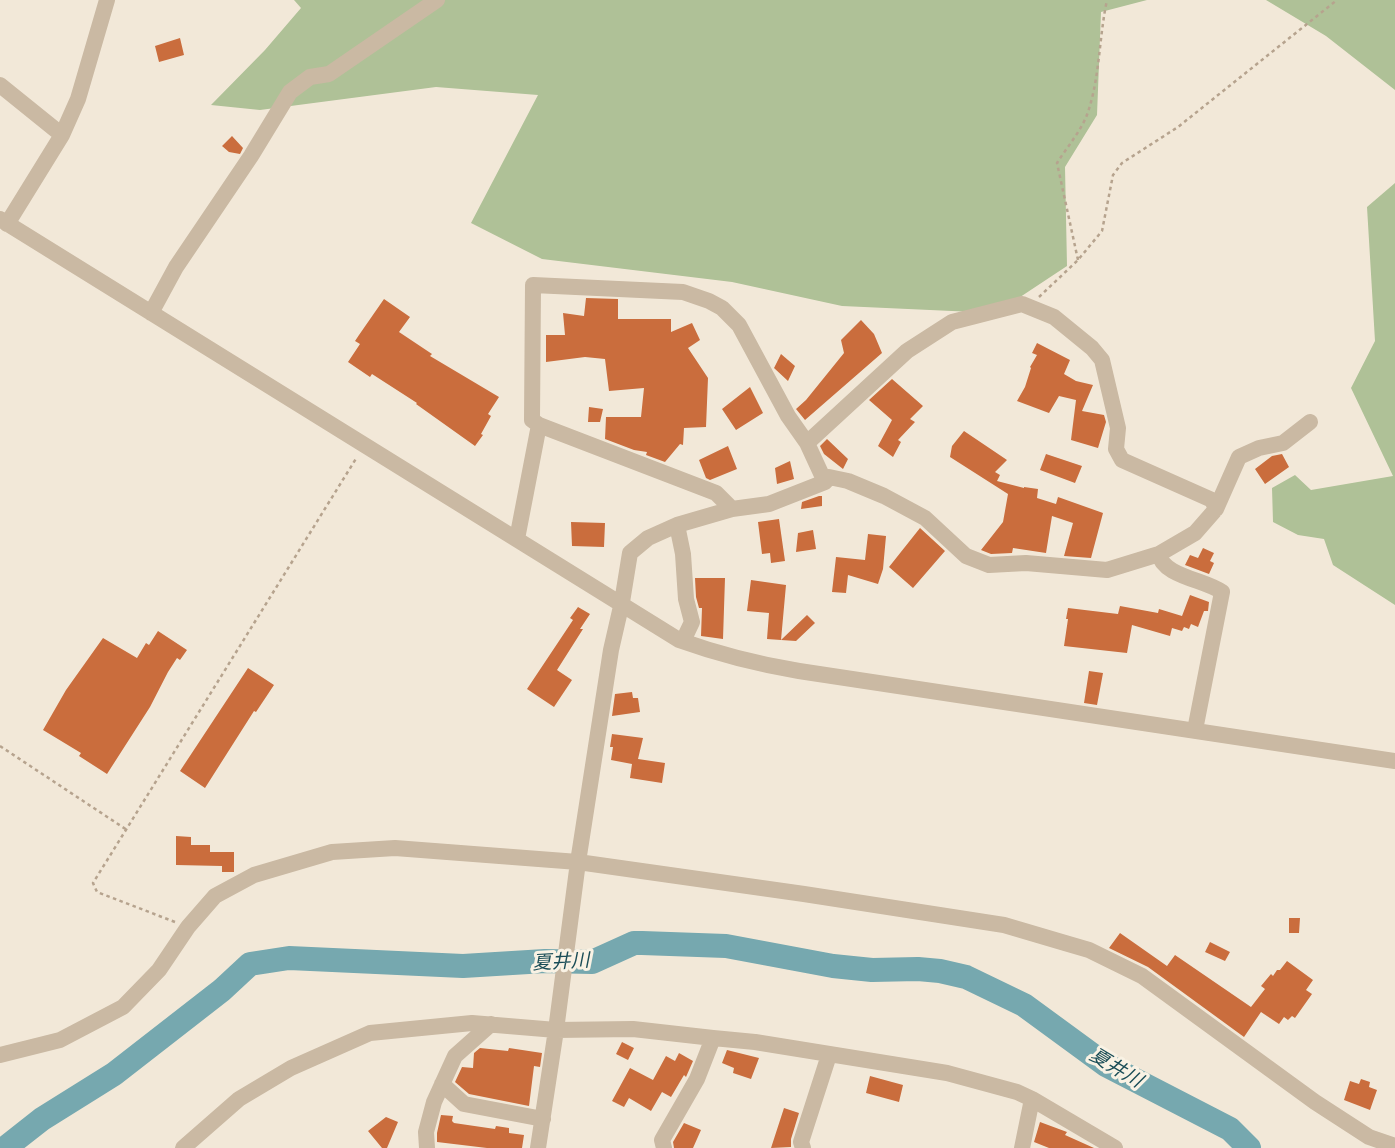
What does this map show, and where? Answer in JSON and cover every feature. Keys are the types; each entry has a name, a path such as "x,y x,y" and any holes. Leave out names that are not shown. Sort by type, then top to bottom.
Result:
{"street":[{"path":"107,0 78,99 62,135 4,222 683,641 715,653 766,666 1395,761"},
{"path":"151,313 176,267 251,156 290,92 310,77 329,74 438,0"},
{"path":"0,85 62,135"},
{"path":"732,509 716,493 532,420 533,285 683,292 709,301 722,309 739,325 788,416 807,443 825,482"},
{"path":"807,443 907,351 952,321 1022,304 1054,317 1092,348 1101,360 1118,428 1115,449 1122,460 1212,500 1216,509"},
{"path":"538,1148 611,650 630,553 649,538 677,525 732,509 768,504 825,482 829,477 848,481 884,496 925,518 966,556 989,565 1026,563 1107,570 1159,554 1195,533 1216,509 1239,457 1283,443 1310,422"},
{"path":"517,538 539,425"},
{"path":"677,525 683,554 686,599 692,622 683,641"},
{"path":"1159,554 1160,561 1170,570 1215,586 1222,592 1195,730"},
{"path":"0,1055 60,1040 123,1007 159,970 188,927 215,896 254,875 332,852 395,848 578,868 977,920 1004,925 1088,950 1142,976 1315,1102 1369,1137 1395,1146"},
{"path":"183,1148 239,1099 291,1068 370,1033 472,1023 556,1030 633,1029 713,1038 947,1073 1017,1092 1115,1148"},
{"path":"427,1148 426,1132 434,1102 455,1056 491,1024"},
{"path":"664,1148 662,1140 697,1079 713,1038"},
{"path":"803,1148 801,1142 828,1055"},
{"path":"442,1084 464,1104 543,1119"},
{"path":"1022,1148 1032,1099"}],"path":[{"path":"1078,260 1057,163 1087,115 1095,88 1107,0"},
{"path":"1028,306 1078,260 1102,231 1113,175 1122,163 1178,127 1337,0"},
{"path":"188,927 97,892 93,883 364,445"},
{"path":"0,746 127,830"}],"green space":[{"path":"294,0 1147,0 1101,12 1097,115 1065,167 1067,266 996,313 842,306 732,282 542,259 471,223 538,95 436,87 260,110 211,105 265,50 301,8"},
{"path":"1266,0 1395,0 1395,90 1326,36"},
{"path":"1395,183 1395,605 1333,565 1324,539 1298,535 1273,522 1272,488 1295,475 1311,490 1393,476 1351,388 1375,341 1367,207"}],"building":[{"path":"180,38 184,55 159,62 155,46"},
{"path":"232,136 243,148 240,154 229,152 222,146"},
{"path":"586,298 618,299 618,319 671,319 671,332 692,323 700,340 688,348 708,378 706,427 684,428 683,445 680,444 665,462 646,455 647,452 605,439 606,417 641,417 644,388 609,391 605,359 585,357 546,362 546,335 565,335 563,313 584,316"},
{"path":"384,299 410,317 399,332 432,354 430,356 499,397 488,414 491,416 475,446 417,403 348,362 360,344 355,341"},
{"path":"861,320 874,334 882,353 805,420 796,409 844,353 841,340"},
{"path":"1037,343 1070,360 1064,374 1076,381 1093,385 1082,411 1104,415 1106,422 1098,448 1071,440 1076,400 1059,396 1049,413 1017,401 1037,355 1032,353"},
{"path":"781,354 795,366 788,381 774,368"},
{"path":"892,379 923,406 910,419 915,422 898,440 901,442 893,457 878,446 892,420 869,400"},
{"path":"750,387 763,413 736,430 722,409"},
{"path":"589,407 603,409 600,422 588,422"},
{"path":"964,431 1007,460 995,472 1000,475 997,481 1038,489 1037,498 1056,504 1058,497 1103,513 1091,558 1064,556 1073,523 1052,516 1046,553 1013,548 1012,553 991,554 981,550 1003,522 1008,494 950,457 952,446"},
{"path":"827,439 848,459 843,469 824,454 820,446"},
{"path":"728,446 737,469 710,480 706,478 699,460"},
{"path":"1046,454 1082,466 1075,483 1040,470"},
{"path":"1282,454 1289,467 1265,484 1255,469 1272,456"},
{"path":"790,461 794,479 777,484 775,468"},
{"path":"822,496 822,506 801,509 802,502"},
{"path":"779,519 785,561 771,563 770,553 762,554 758,522"},
{"path":"571,522 605,523 604,547 572,546"},
{"path":"920,528 945,551 913,588 889,567"},
{"path":"813,530 816,549 796,552 798,533"},
{"path":"868,534 886,536 883,569 878,584 848,575 846,593 832,592 836,557 865,560"},
{"path":"1203,548 1214,553 1210,561 1214,563 1209,574 1185,565 1190,555 1198,558"},
{"path":"695,578 725,578 723,639 701,636 702,608 699,608 696,597"},
{"path":"751,580 786,585 781,640 767,639 769,613 747,611"},
{"path":"1190,595 1209,602 1208,611 1204,611 1198,627 1191,624 1189,629 1184,627 1182,631 1172,628 1170,636 1132,625 1127,653 1064,646 1068,608 1118,614 1120,606 1158,613 1159,609 1182,616"},
{"path":"578,607 590,614 557,670 572,680 554,707 527,689 573,620 570,618"},
{"path":"807,615 815,623 796,641 781,640"},
{"path":"158,631 187,650 180,660 177,658 150,707 107,774 79,756 81,753 43,730 66,690 103,638 137,658 146,643 149,645"},
{"path":"248,668 274,685 256,712 254,711 205,788 180,771"},
{"path":"1089,671 1103,673 1097,705 1084,703"},
{"path":"632,692 633,698 638,698 640,712 612,716 615,694"},
{"path":"612,734 643,738 638,759 665,763 662,783 630,778 632,764 611,760"},
{"path":"176,836 191,837 191,845 210,845 210,852 234,852 234,872 222,872 222,866 176,865"},
{"path":"1289,918 1300,918 1299,933 1289,933"},
{"path":"1120,933 1167,966 1175,955 1251,1007 1265,989 1261,986 1287,961 1313,980 1306,990 1312,994 1295,1018 1292,1016 1288,1020 1284,1017 1279,1024 1261,1012 1244,1037 1148,967 1109,948"},
{"path":"1210,942 1230,952 1225,961 1205,952"},
{"path":"622,1042 634,1048 628,1060 616,1054"},
{"path":"480,1048 508,1051 509,1048 542,1053 540,1067 534,1066 529,1106 469,1094 455,1082 462,1067 473,1068 474,1053"},
{"path":"727,1050 759,1058 751,1079 733,1073 734,1068 722,1063"},
{"path":"679,1053 693,1061 686,1077 684,1075 671,1097 662,1092 651,1111 629,1098 624,1107 612,1101 630,1068 653,1080 666,1056 675,1061"},
{"path":"870,1076 903,1085 899,1102 866,1093"},
{"path":"1361,1079 1370,1082 1369,1087 1377,1090 1370,1110 1344,1100 1350,1081 1359,1084"},
{"path":"784,1108 799,1113 791,1147 771,1148"},
{"path":"441,1115 453,1116 454,1123 495,1129 496,1126 509,1128 509,1133 524,1135 522,1148 487,1148 437,1142"},
{"path":"386,1117 398,1122 387,1148 382,1148 368,1131"},
{"path":"1040,1122 1067,1132 1065,1135 1094,1148 1049,1148 1034,1142"},
{"path":"684,1123 701,1130 693,1148 674,1148 673,1142"}],"waterway":[{"name":"夏井川","path":"5,1148 42,1119 114,1074 222,990 250,964 289,958 463,966 545,961 592,962 634,943 726,946 833,966 872,970 918,969 966,977 1024,1005 1106,1065 1230,1129 1249,1148"}]}
